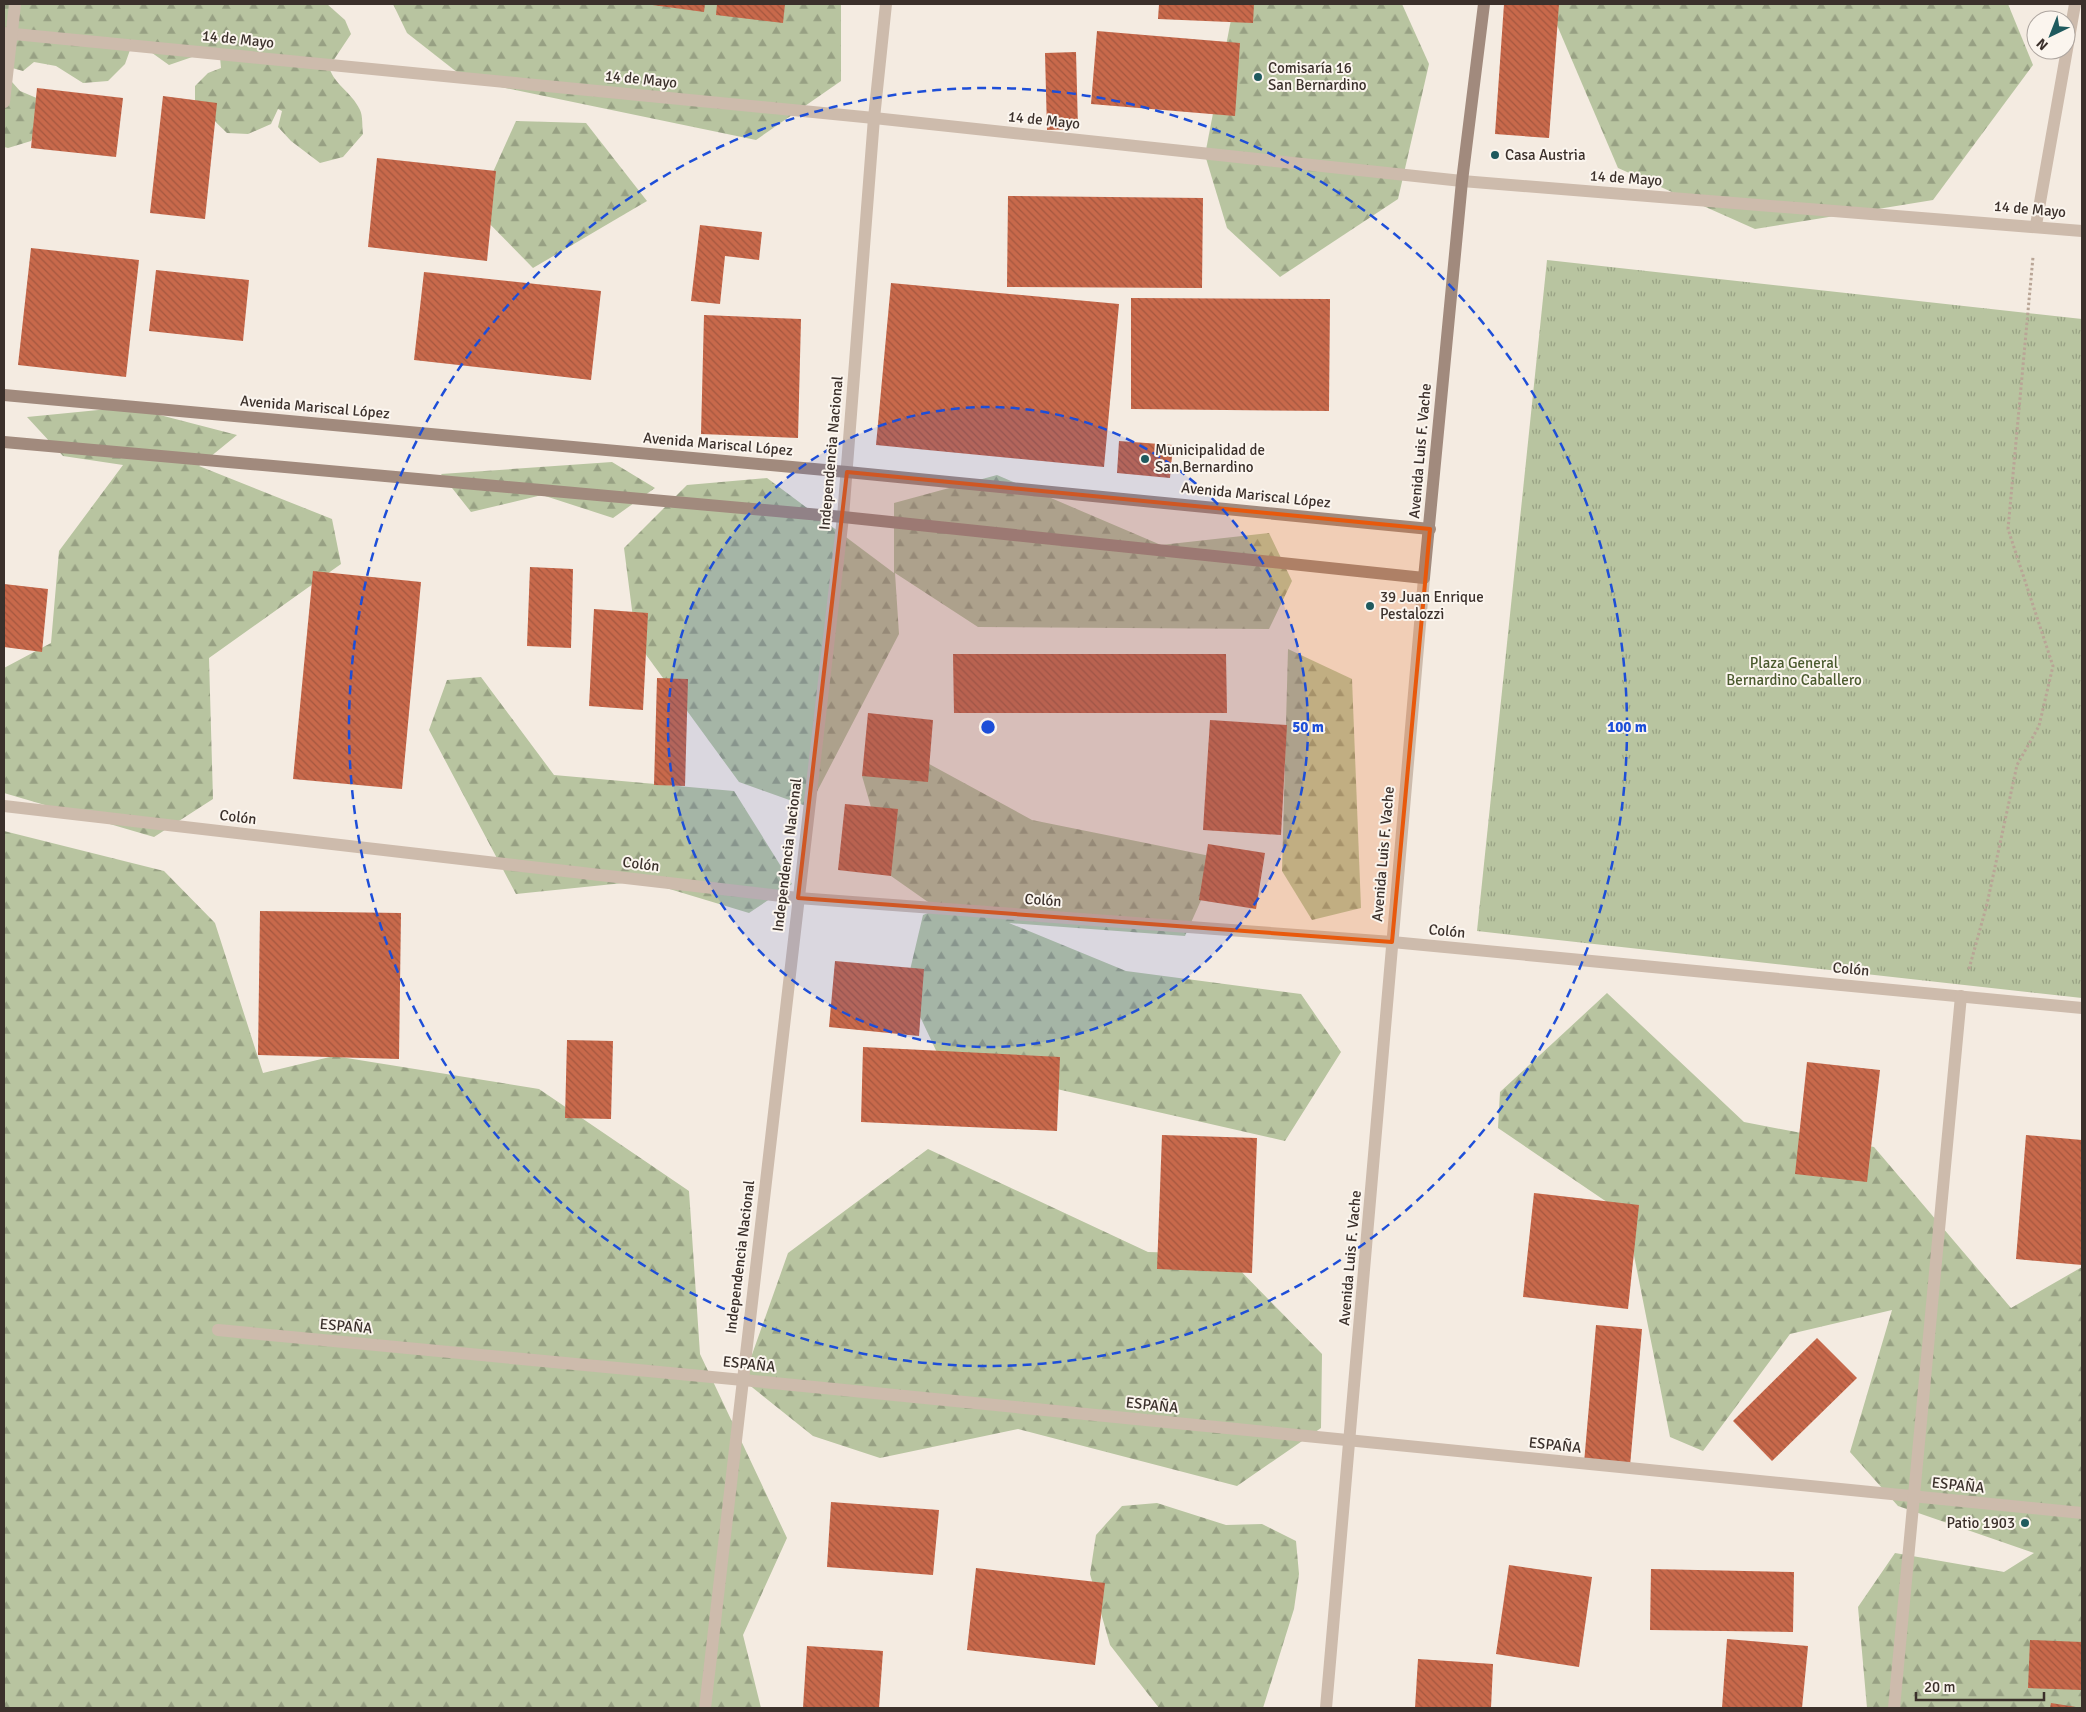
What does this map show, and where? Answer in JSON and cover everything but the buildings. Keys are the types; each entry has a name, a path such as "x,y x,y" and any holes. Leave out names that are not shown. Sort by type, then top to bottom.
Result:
{"street":[{"path":"4,102 8,33 15,4"},
{"name":"Independencia Nacional","path":"705,1708 843,518 874,118 886,4"},
{"name":"Avenida Luis F. Vache","path":"1326,1708 1351,1442 1424,578 1462,181 1484,4"},
{"path":"2036,225 2075,4"},
{"name":"14 de Mayo","path":"8,33 874,118 1462,181 2036,225 2082,231"},
{"name":"Avenida Mariscal López","path":"4,395 847,472 1430,529"},
{"path":"4,442 843,518 1424,578"},
{"name":"Colón","path":"4,806 798,898 1392,942 2082,1008"},
{"path":"1894,1708 1961,996"},
{"name":"ESPAÑA","path":"218,1330 2082,1513"}],"path":[{"path":"1961,996 1986,904 2017,765 2039,726 2053,666 2008,529 2036,225"}],"highlighted area":[{"path":"847,472 1430,529 1392,942 798,898"}],"green space":[{"path":"4,4 327,4 345,20 351,34 329,67 335,79 360,110 363,134 343,157 320,163 291,141 278,127 282,111 278,109 271,124 248,134 227,133 195,102 195,86 208,73 221,68 220,57 198,55 169,65 148,50 130,50 125,64 108,81 83,83 56,66 34,62 23,71 5,66"},
{"path":"393,4 841,4 841,81 756,140 467,80 407,33"},
{"path":"1234,4 1402,4 1429,64 1398,199 1280,277 1227,228 1205,155"},
{"path":"1548,4 2008,4 2026,48 2026,60 2031,60 2033,65 1933,200 1755,229 1618,168"},
{"path":"4,73 20,91 39,99 41,123 31,141 8,148 4,147"},
{"path":"516,121 586,123 647,201 533,268 476,210"},
{"name":"Plaza General Bernardino Caballero","path":"1547,260 2082,319 2082,998 1477,931"},
{"path":"129,407 237,435 199,466 332,519 341,564 209,658 213,799 154,837 4,793 4,668 51,643 59,551 123,465 63,456 27,417"},
{"path":"612,462 655,488 613,518 542,495 471,512 441,474"},
{"path":"997,475 1161,545 1269,533 1292,581 1269,629 978,627 895,573 899,634 809,807 739,782 636,641 624,548 687,485 767,478 894,573 894,503"},
{"path":"1288,649 1352,679 1361,908 1312,920 1282,871"},
{"path":"481,677 554,775 734,791 792,884 749,913 643,881 516,894 429,730 447,680"},
{"path":"909,753 1032,820 1220,858 1185,936 1009,923 1126,971 1301,994 1341,1052 1285,1141 942,1063 906,987 923,915 938,909 891,876 862,776"},
{"path":"4,831 164,871 215,923 263,1073 334,1056 539,1089 689,1191 700,1354 787,1538 743,1635 761,1708 4,1708"},
{"path":"1607,993 1744,1122 1874,1147 2011,1308 2082,1267 2082,1708 1867,1708 1858,1607 1895,1553 2004,1572 2034,1553 1898,1506 1850,1452 1892,1310 1790,1334 1703,1451 1670,1437 1626,1215 1498,1128 1500,1092"},
{"path":"928,1149 1148,1252 1224,1254 1322,1354 1321,1428 1237,1486 1018,1429 880,1458 813,1436 743,1380 788,1253"},
{"path":"1157,1503 1226,1525 1262,1524 1296,1541 1299,1574 1294,1609 1263,1708 1159,1708 1110,1645 1090,1574 1096,1535 1122,1506"}],"place":[{"name":"Comisaría 16 San Bernardino","path":"1258,77"},
{"name":"Casa Austria","path":"1495,155"},
{"name":"Municipalidad de San Bernardino","path":"1145,459"},
{"name":"39 Juan Enrique Pestalozzi","path":"1370,606"},
{"name":"Patio 1903","path":"2025,1523"}]}
